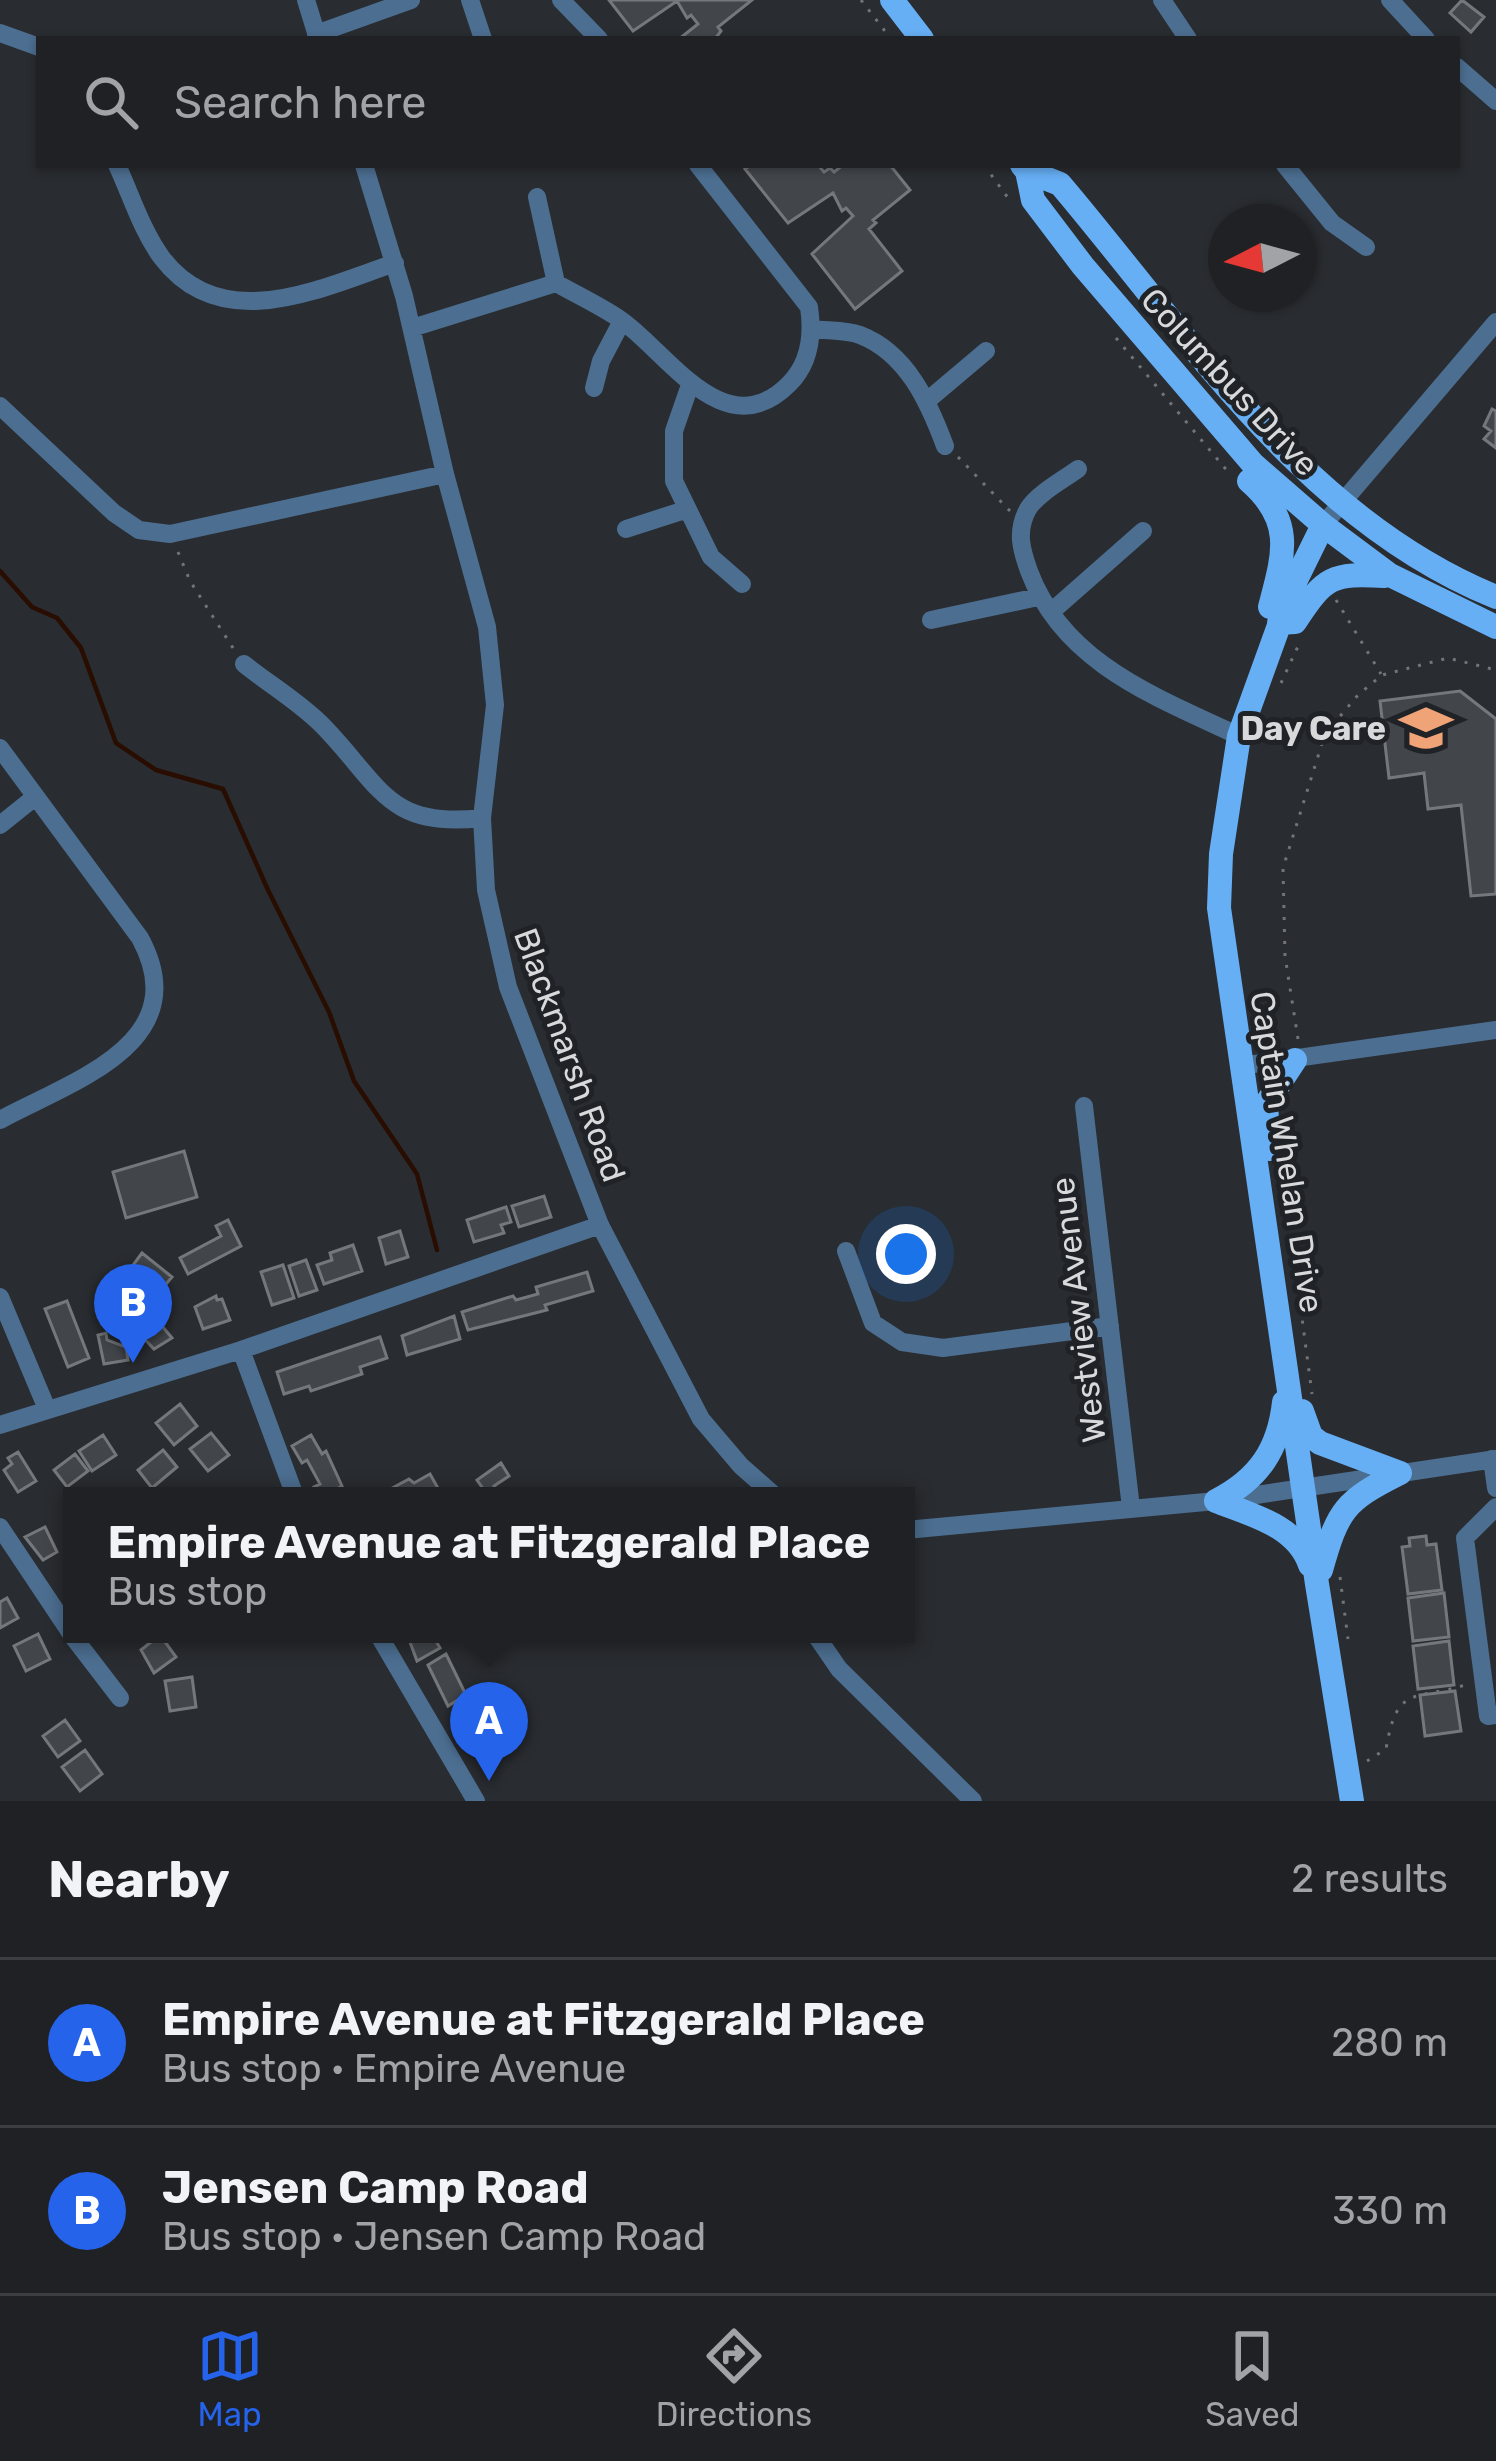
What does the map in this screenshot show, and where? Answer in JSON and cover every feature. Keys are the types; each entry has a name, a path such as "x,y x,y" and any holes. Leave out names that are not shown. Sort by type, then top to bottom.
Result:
{"main road":[{"path":"892,0 920,36"},
{"name":"Columbus Drive","path":"1025,168 1033,200 1126,320 1253,464 1390,575 1496,627"},
{"name":"Columbus Drive","path":"1025,168 1060,184 1265,431 1340,502 1402,550 1496,597"},
{"path":"1205,411 1209,436 1269,501 1281,521 1283,552 1261,644 1263,668"},
{"name":"Captain Whelan Drive","path":"1323,525 1279,623 1239,736 1221,854 1219,908 1352,1801"},
{"path":"1279,623 1295,622 1333,577 1364,572 1390,575"},
{"path":"1277,1310 1288,1292 1265,1110 1298,1059"},
{"path":"1288,1370 1311,1436 1400,1473"},
{"path":"1216,1501 1255,1476 1265,1463 1282,1425 1288,1370"},
{"path":"1317,1584 1329,1540 1346,1507 1400,1473"},
{"path":"1216,1501 1292,1536 1307,1556 1317,1584"}],"street":[{"path":"306,0 317,36 411,0"},
{"path":"470,0 482,36"},
{"path":"561,0 596,36"},
{"path":"1162,0 1186,36"},
{"path":"1390,0 1423,36"},
{"path":"0,33 36,46"},
{"path":"1460,70 1496,101"},
{"path":"118,168 163,259 188,281 218,297 249,303 277,301 395,263"},
{"name":"Blackmarsh Road","path":"365,168 395,263 487,627 495,705 482,818 486,890 508,987 600,1225 701,1420 765,1487"},
{"path":"412,328 556,283 622,321 690,385 727,404 745,405 776,396 806,360 812,329 809,307 700,168"},
{"path":"1288,168 1332,223 1366,247"},
{"path":"537,197 556,283"},
{"path":"594,388 622,321"},
{"path":"1323,525 1496,322"},
{"path":"812,329 860,334 898,360 928,400 945,446"},
{"path":"928,400 986,351"},
{"path":"690,385 674,431 674,481 710,557 742,584"},
{"path":"0,406 113,513 139,530 170,534 445,474"},
{"path":"1078,469 1029,507 1018,542 1044,604 1072,641 1103,668 1239,736"},
{"path":"626,529 686,510"},
{"path":"931,620 1044,604 1143,531"},
{"path":"244,664 322,724 385,797 413,816 448,821 482,818"},
{"path":"0,748 140,938 154,971 154,997 143,1032 127,1049 0,1120"},
{"path":"0,825 35,797"},
{"path":"1240,1066 1496,1030"},
{"name":"Westview Avenue","path":"1084,1106 1131,1508"},
{"path":"0,1425 241,1350 600,1225"},
{"path":"846,1251 873,1323 902,1342 943,1348 1110,1326"},
{"path":"0,1297 47,1409"},
{"path":"241,1350 292,1487"},
{"path":"915,1529 1216,1501 1494,1459 1496,1488"},
{"path":"1496,1507 1465,1538 1488,1716 1496,1715"},
{"path":"0,1527 63,1622"},
{"path":"78,1643 120,1698"},
{"path":"383,1643 476,1801"},
{"path":"821,1643 838,1669 974,1801"}],"path":[{"path":"861,0 889,36"},
{"path":"945,446 1011,512 1018,542"},
{"path":"170,534 190,581 244,664"},
{"path":"1333,590 1343,618 1382,675"},
{"path":"1274,699 1307,628"},
{"path":"1298,1059 1285,956 1282,868 1325,734 1358,694 1382,675 1448,658 1496,670"},
{"path":"1280,1151 1312,1397"},
{"path":"1340,1572 1348,1642"},
{"path":"1363,1749 1365,1762 1385,1749 1394,1712 1402,1700 1483,1678"}],"building":[{"path":"609,0 752,0 718,27 717,36 683,36 698,24 691,15 687,18 677,1 633,31"},
{"path":"1462,0 1484,17 1471,32 1450,13"},
{"path":"821,168 824,172 830,168 834,172 839,168 892,168 910,190 873,220 876,223 869,229 902,271 855,309 812,254 853,216 846,208 842,211 833,193 788,223 745,169"},
{"path":"1492,409 1496,411 1496,448 1484,439 1491,431 1484,426"},
{"path":"1460,691 1496,719 1496,894 1471,896 1461,805 1428,809 1424,773 1389,778 1380,701"},
{"path":"184,1151 197,1197 126,1218 113,1172"},
{"path":"544,1196 551,1217 519,1227 512,1206"},
{"path":"506,1207 511,1222 501,1225 504,1233 474,1242 467,1220"},
{"path":"228,1220 241,1246 188,1274 180,1258 221,1236 216,1226"},
{"path":"400,1231 408,1257 386,1264 379,1238"},
{"path":"353,1245 362,1271 324,1284 317,1265 332,1260 330,1253"},
{"path":"142,1253 172,1277 157,1295 128,1272"},
{"path":"306,1260 317,1290 299,1296 289,1266"},
{"path":"283,1265 294,1298 272,1305 261,1272"},
{"path":"587,1272 593,1291 545,1305 547,1310 468,1330 462,1312 513,1296 516,1300 538,1294 536,1287"},
{"path":"216,1296 222,1299 230,1320 203,1329 195,1307"},
{"path":"67,1301 89,1358 68,1367 45,1309"},
{"path":"454,1316 460,1339 407,1355 402,1336"},
{"path":"156,1319 172,1338 154,1349 137,1331"},
{"path":"106,1333 107,1340 126,1347 128,1360 104,1364 98,1335"},
{"path":"380,1337 387,1358 360,1367 362,1374 311,1391 309,1386 284,1394 277,1372"},
{"path":"180,1404 197,1426 174,1445 156,1423"},
{"path":"211,1433 229,1455 208,1471 190,1449"},
{"path":"103,1435 116,1455 92,1471 79,1451"},
{"path":"311,1435 322,1454 326,1451 342,1486 314,1487 320,1484 307,1460 302,1463 292,1446"},
{"path":"163,1450 177,1467 153,1487 138,1470"},
{"path":"18,1452 36,1481 18,1492 4,1470 12,1464 8,1458"},
{"path":"75,1454 88,1471 67,1487 54,1470"},
{"path":"501,1463 509,1476 495,1487 482,1487 477,1480"},
{"path":"430,1474 437,1487 394,1487 409,1479 414,1483"},
{"path":"45,1527 57,1552 43,1560 25,1537"},
{"path":"1426,1536 1427,1545 1436,1544 1442,1590 1408,1594 1402,1547 1410,1546 1409,1538"},
{"path":"1444,1593 1449,1637 1413,1641 1408,1598"},
{"path":"7,1598 18,1618 0,1628 0,1602"},
{"path":"38,1634 50,1659 26,1671 14,1646"},
{"path":"1449,1641 1454,1685 1418,1689 1413,1646"},
{"path":"150,1643 166,1643 176,1657 154,1673 141,1650"},
{"path":"410,1643 437,1643 440,1648 417,1661"},
{"path":"446,1654 466,1695 448,1706 428,1665"},
{"path":"192,1677 196,1707 170,1711 165,1681"},
{"path":"1455,1691 1461,1731 1425,1736 1420,1695"},
{"path":"65,1720 80,1741 58,1757 43,1736"},
{"path":"85,1750 102,1774 80,1791 62,1767"}],"waterway":[{"path":"0,571 32,607 57,618 81,648 116,743 156,770 223,789 329,1012 354,1081 417,1174 437,1250"}],"place":[{"name":"Day Care","path":"1426,728"},
{"name":"Jensen Camp Road","path":"133,1363"},
{"name":"Empire Avenue at Fitzgerald Place","path":"489,1781"}]}
